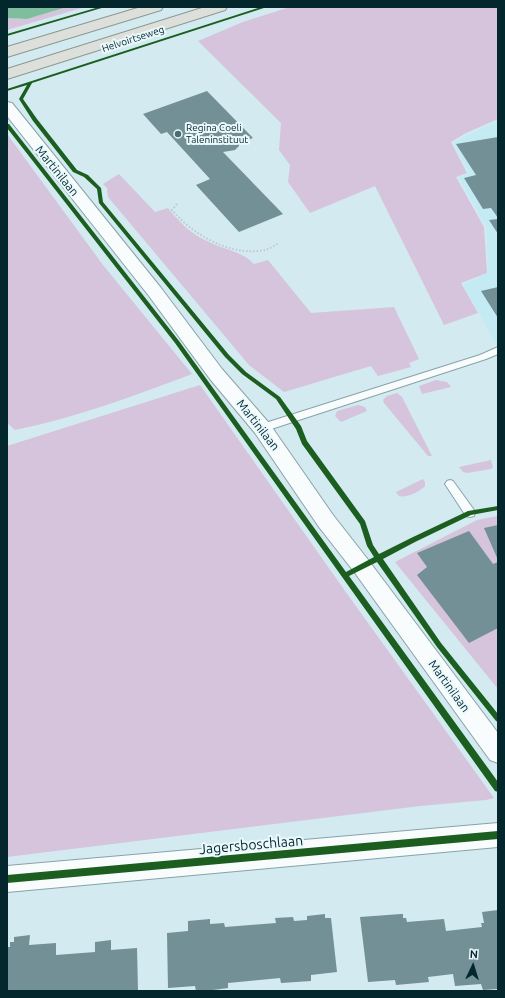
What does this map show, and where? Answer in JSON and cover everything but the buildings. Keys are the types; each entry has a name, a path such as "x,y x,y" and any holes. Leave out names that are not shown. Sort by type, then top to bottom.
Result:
{"main road":[{"name":"Helvoirtseweg","path":"7,52 156,7"},
{"name":"Helvoirtseweg","path":"7,74 220,7"}],"street":[{"name":"Martinilaan","path":"7,106 154,292 216,374 262,428 326,521 362,567 498,752"},
{"name":"Jagersboschlaan","path":"7,879 498,835"}],"lane":[{"path":"262,428 483,357 498,350"},
{"path":"450,484 466,505 470,513"}],"path":[{"path":"177,204 172,210 178,219 208,240 228,247 250,251 266,250 279,243"}],"shaded area":[{"path":"7,7 67,7 27,19 7,18"},
{"path":"67,7 85,7 7,30 7,18 27,19"},
{"path":"290,7 498,7 498,119 466,133 451,142 467,173 456,177 484,227 487,273 461,283 478,313 444,325 375,186 310,213 288,182 290,165 279,150 281,123 198,41 243,22"},
{"path":"498,121 498,348 463,284 488,273 486,227 458,177 469,173 453,142"},
{"path":"7,134 103,265 192,374 82,413 60,419 15,430 7,423"},
{"path":"119,174 155,212 168,208 181,223 197,236 215,245 239,253 254,264 268,260 311,313 394,307 419,359 409,363 411,367 378,376 371,366 284,392 249,365 108,197 107,188 103,184"},
{"path":"436,380 447,382 451,387 422,394 419,386"},
{"path":"200,385 345,591 494,798 7,857 7,446"},
{"path":"397,393 402,397 432,456 428,456 384,403 383,400 387,396"},
{"path":"358,405 365,407 367,411 341,422 335,416 337,411"},
{"path":"491,460 493,467 491,469 467,473 463,472 459,467"},
{"path":"423,479 425,486 416,492 409,495 399,496 396,492"},
{"path":"498,516 498,689 395,562 477,520"}],"cycle path":[{"path":"7,35 103,7"},
{"path":"7,90 265,7"},
{"path":"30,83 21,99 35,120 75,171 86,176 99,189 101,202 227,356 244,373 278,398 299,428 304,442 363,523 370,546 439,645 498,719"},
{"path":"7,125 177,342 498,788"},
{"path":"346,575 413,540 470,513 498,508"},
{"path":"7,879 498,835"}],"place":[{"name":"Regina Coeli Taleninstituut","path":"178,134"}]}
